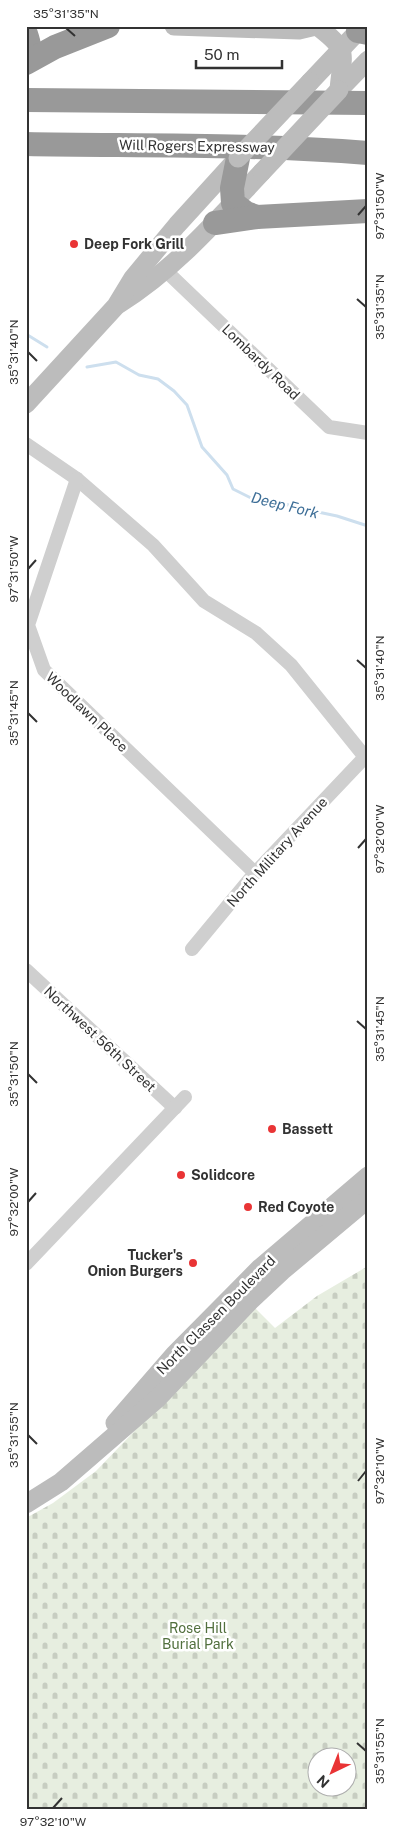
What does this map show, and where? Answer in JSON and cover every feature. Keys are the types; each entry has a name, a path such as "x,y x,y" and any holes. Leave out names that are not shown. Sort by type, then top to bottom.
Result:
{"highway":[{"path":"26,63 54,47 108,26"},
{"path":"26,34 30,44 29,53 26,57"},
{"path":"26,100 368,103"},
{"path":"220,102 368,120"},
{"name":"Will Rogers Expressway","path":"26,144 301,148 368,153"},
{"path":"26,157 105,144"},
{"path":"233,167 233,203 246,213 257,217"},
{"path":"215,222 257,217 368,211"}],"main road":[{"path":"174,26 313,27 363,30"},
{"path":"313,27 336,41 341,49 344,61 342,85"},
{"path":"313,27 313,36 322,45 325,53 323,69"},
{"path":"26,404 116,306 133,278 177,224 233,167 341,49 363,30"},
{"path":"116,306 144,288 215,222 342,85 368,60"},
{"name":"North Classen Boulevard","path":"26,1504 78,1468 158,1398 339,1211 368,1176"},
{"name":"North Classen Boulevard","path":"339,1211 368,1199"}],"street":[{"name":"Lombardy Road","path":"165,270 329,427 368,433"},
{"path":"26,444 77,478"},
{"name":"North Military Avenue","path":"77,478 153,544 204,601 256,633 291,665 365,757 255,873 192,949"},
{"name":"Woodlawn Place","path":"77,478 28,625 44,670 255,873"},
{"name":"Northwest 56th Street","path":"26,970 175,1108"},
{"path":"26,1263 185,1097"}],"green space":[{"name":"Rose Hill Burial Park","path":"368,1266 368,1809 26,1809 26,1518 53,1503 96,1471 254,1307 275,1328 317,1296"}],"waterway":[{"name":"Deep Fork","path":"26,334 47,347"},
{"name":"Deep Fork","path":"87,367 116,362 139,375 158,379 174,391 187,405 202,447 227,475 233,489 255,500 274,501 337,516 368,526"}],"place":[{"name":"Deep Fork Grill","path":"74,244"},
{"name":"Bassett","path":"272,1129"},
{"name":"Solidcore","path":"181,1175"},
{"name":"Red Coyote","path":"248,1207"},
{"name":"Tucker's Onion Burgers","path":"193,1263"}]}
